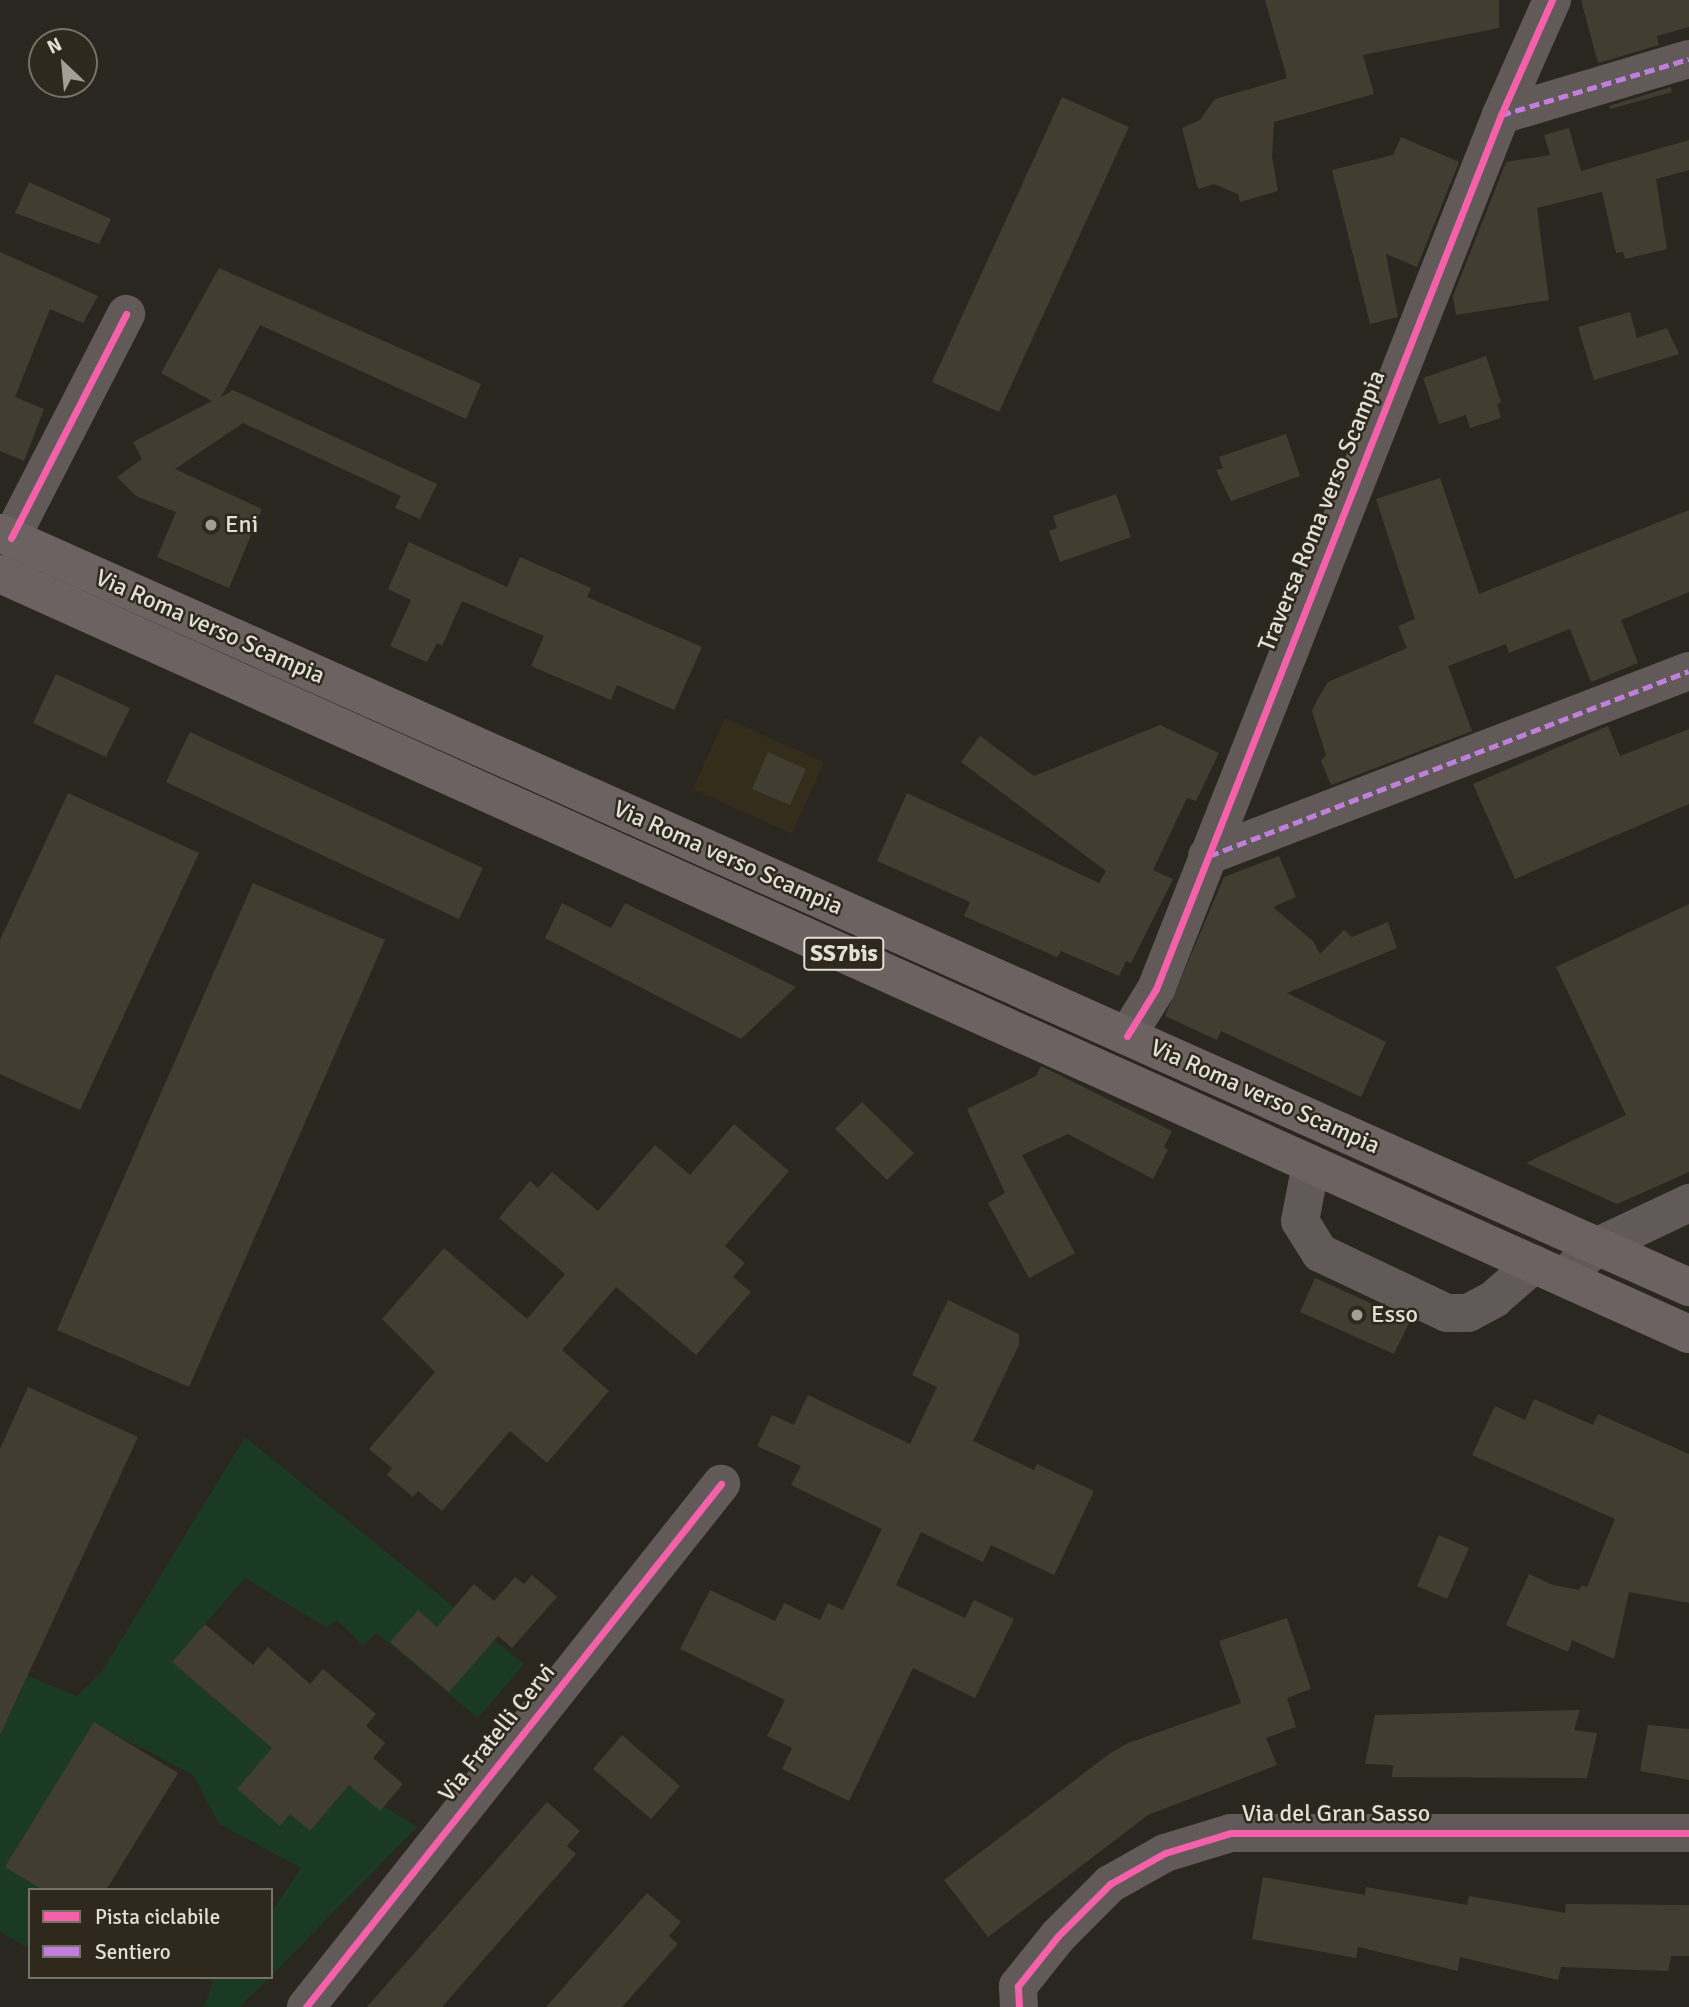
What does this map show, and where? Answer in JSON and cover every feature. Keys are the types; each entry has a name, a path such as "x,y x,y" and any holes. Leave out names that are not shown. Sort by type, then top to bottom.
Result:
{"main road":[{"name":"Via Roma verso Scampia","path":"4,545 1127,1036 1689,1287"},
{"name":"Via Roma verso Scampia","path":"0,574 1689,1334"}],"street":[{"name":"Traversa Roma verso Scampia","path":"1127,1036 1156,989 1501,115 1552,0"},
{"path":"1501,115 1689,59"},
{"name":"Via Roma verso Scampia","path":"4,545 126,314"},
{"path":"1207,856 1689,671"},
{"path":"1311,1164 1300,1221 1320,1253 1447,1313 1468,1313 1549,1270 1689,1203"},
{"name":"Via Fratelli Cervi","path":"306,2007 721,1484"},
{"name":"Via del Gran Sasso","path":"1019,2007 1018,1986 1058,1936 1110,1884 1165,1853 1230,1833 1689,1833"}],"shaded area":[{"path":"725,718 824,762 792,834 693,789"}],"green space":[{"path":"245,1437 524,1664 478,1718 377,1633 363,1645 337,1620 326,1627 245,1578 172,1662 257,1735 287,1731 238,1789 280,1826 290,1814 310,1831 349,1785 417,1827 273,1974 273,1910 301,1868 219,1824 193,1775 94,1723 5,1867 50,1888 28,1888 28,1948 0,1932 0,1731 28,1676 77,1696 101,1673"},
{"path":"206,1979 268,1979 239,2007 204,2007 213,1982"}],"building":[{"path":"1265,0 1499,0 1499,28 1363,55 1374,94 1274,122 1272,157 1278,191 1240,202 1238,194 1214,184 1198,189 1182,128 1200,120 1215,99 1287,78"},
{"path":"1581,0 1689,0 1689,27 1657,36 1659,45 1598,63"},
{"path":"1671,87 1672,92 1610,109 1609,106"},
{"path":"1062,97 1129,127 999,412 932,382"},
{"path":"1569,128 1581,171 1689,140 1689,170 1656,179 1667,249 1625,259 1623,252 1616,253 1602,192 1537,208 1549,300 1456,315 1453,296 1506,162 1550,155 1544,135"},
{"path":"1401,137 1459,162 1417,267 1386,254 1398,317 1370,324 1332,170 1393,155"},
{"path":"29,182 111,219 99,244 15,213"},
{"path":"0,252 98,296 83,323 50,309 15,397 44,409 24,461 0,451"},
{"path":"219,268 481,384 466,419 260,325 221,397 233,390 437,484 420,519 395,508 401,496 243,423 175,469 262,509 229,588 157,557 176,512 136,496 117,477 142,459 133,442 212,401 161,373"},
{"path":"1630,312 1637,338 1667,328 1679,354 1594,380 1578,327"},
{"path":"1486,356 1501,402 1497,404 1501,418 1470,428 1466,415 1439,424 1423,378"},
{"path":"1286,434 1300,476 1231,501 1216,470 1223,468 1219,457"},
{"path":"1440,478 1479,594 1689,510 1689,592 1621,620 1638,663 1591,682 1570,629 1509,653 1506,644 1448,666 1472,731 1331,785 1321,761 1326,755 1312,711 1318,698 1328,682 1407,648 1398,626 1415,619 1376,499"},
{"path":"1116,494 1131,537 1060,562 1049,531 1057,528 1053,516"},
{"path":"409,542 507,587 520,557 591,588 587,597 702,647 674,710 617,685 611,700 531,666 544,636 462,601 442,646 437,643 427,662 390,646 411,600 388,589"},
{"path":"56,674 130,708 106,757 33,723"},
{"path":"1160,725 1219,753 1196,801 1187,798 1153,870 1173,879 1131,963 1126,961 1119,976 1061,951 1057,957 964,916 970,902 877,861 907,793 1099,883 1106,871 961,762 980,736 1034,776"},
{"path":"1608,726 1620,756 1689,729 1689,804 1515,879 1473,784"},
{"path":"190,732 483,868 459,919 166,782"},
{"path":"768,752 806,769 790,805 752,789"},
{"path":"68,793 199,853 80,1110 0,1074 0,940"},
{"path":"1279,856 1296,897 1273,907 1314,942 1320,954 1344,930 1352,937 1388,922 1397,948 1287,993 1386,1042 1361,1097 1221,1031 1217,1040 1165,1016 1224,877"},
{"path":"253,883 385,940 189,1387 57,1330"},
{"path":"562,903 611,928 625,903 796,987 741,1039 545,938"},
{"path":"1689,904 1689,1172 1617,1204 1526,1163 1626,1115 1556,967"},
{"path":"1041,1066 1172,1131 1164,1147 1168,1150 1153,1179 1068,1134 1022,1155 1075,1253 1029,1278 988,1203 1005,1193 967,1109 1036,1076"},
{"path":"862,1102 914,1153 887,1180 835,1129"},
{"path":"734,1124 789,1171 725,1246 745,1263 733,1277 751,1292 696,1355 616,1287 562,1350 609,1391 547,1463 510,1431 442,1511 418,1491 413,1497 387,1475 392,1468 369,1449 435,1372 382,1319 444,1248 527,1319 565,1274 499,1218 530,1181 538,1188 552,1172 598,1211 655,1145 690,1175"},
{"path":"1315,1278 1410,1321 1394,1354 1300,1312"},
{"path":"948,1300 1019,1334 1019,1345 973,1441 1034,1470 1037,1464 1094,1491 1054,1575 991,1545 983,1562 921,1532 896,1585 965,1618 974,1600 1014,1619 975,1698 913,1668 849,1801 782,1769 792,1748 767,1736 785,1700 680,1649 710,1590 775,1621 784,1603 820,1620 828,1603 843,1610 882,1529 791,1485 801,1466 757,1446 772,1415 794,1425 808,1395 910,1444 937,1387 912,1375"},
{"path":"28,1387 138,1437 0,1735 0,1449"},
{"path":"1534,1399 1593,1425 1598,1414 1689,1454 1689,1603 1629,1592 1614,1659 1572,1640 1568,1652 1506,1625 1529,1574 1553,1585 1579,1590 1582,1585 1587,1587 1615,1519 1472,1455 1495,1406 1525,1420"},
{"path":"1439,1535 1469,1548 1447,1599 1417,1586"},
{"path":"532,1575 557,1597 512,1648 498,1636 449,1692 390,1642 418,1610 437,1627 474,1584 494,1601 515,1577 524,1584"},
{"path":"1287,1618 1311,1689 1287,1698 1296,1727 1266,1738 1277,1765 1148,1815 988,1937 944,1880 1109,1754 1128,1743 1241,1703 1219,1641"},
{"path":"205,1624 253,1665 268,1647 310,1684 323,1669 376,1714 366,1726 385,1743 373,1758 403,1784 380,1811 349,1785 310,1831 290,1814 280,1826 237,1789 272,1748 172,1662"},
{"path":"1580,1710 1574,1730 1597,1733 1587,1778 1392,1777 1393,1765 1365,1764 1375,1715"},
{"path":"94,1722 178,1773 107,1888 40,1888 5,1867"},
{"path":"1648,1725 1689,1729 1689,1780 1640,1771"},
{"path":"622,1735 680,1786 651,1819 593,1769"},
{"path":"547,1802 580,1831 567,1846 576,1854 442,2007 367,2007"},
{"path":"1263,1877 1365,1895 1366,1887 1467,1905 1469,1896 1565,1913 1566,1904 1689,1905 1689,1956 1671,1956 1668,1971 1561,1967 1558,1980 1460,1957 1458,1971 1358,1947 1356,1958 1252,1939"},
{"path":"647,1893 681,1922 669,1936 678,1944 622,2007 546,2007"}],"marked path":[{"path":"1501,115 1689,59"},
{"path":"1209,856 1689,671"}],"cycle path":[{"path":"1127,1036 1156,989 1501,115 1552,0"},
{"path":"11,538 126,314"},
{"path":"306,2007 721,1484"},
{"path":"1019,2007 1018,1986 1058,1936 1110,1884 1165,1853 1231,1833 1689,1833"}],"place":[{"name":"Eni","path":"211,525"},
{"name":"Esso","path":"1357,1315"}]}
